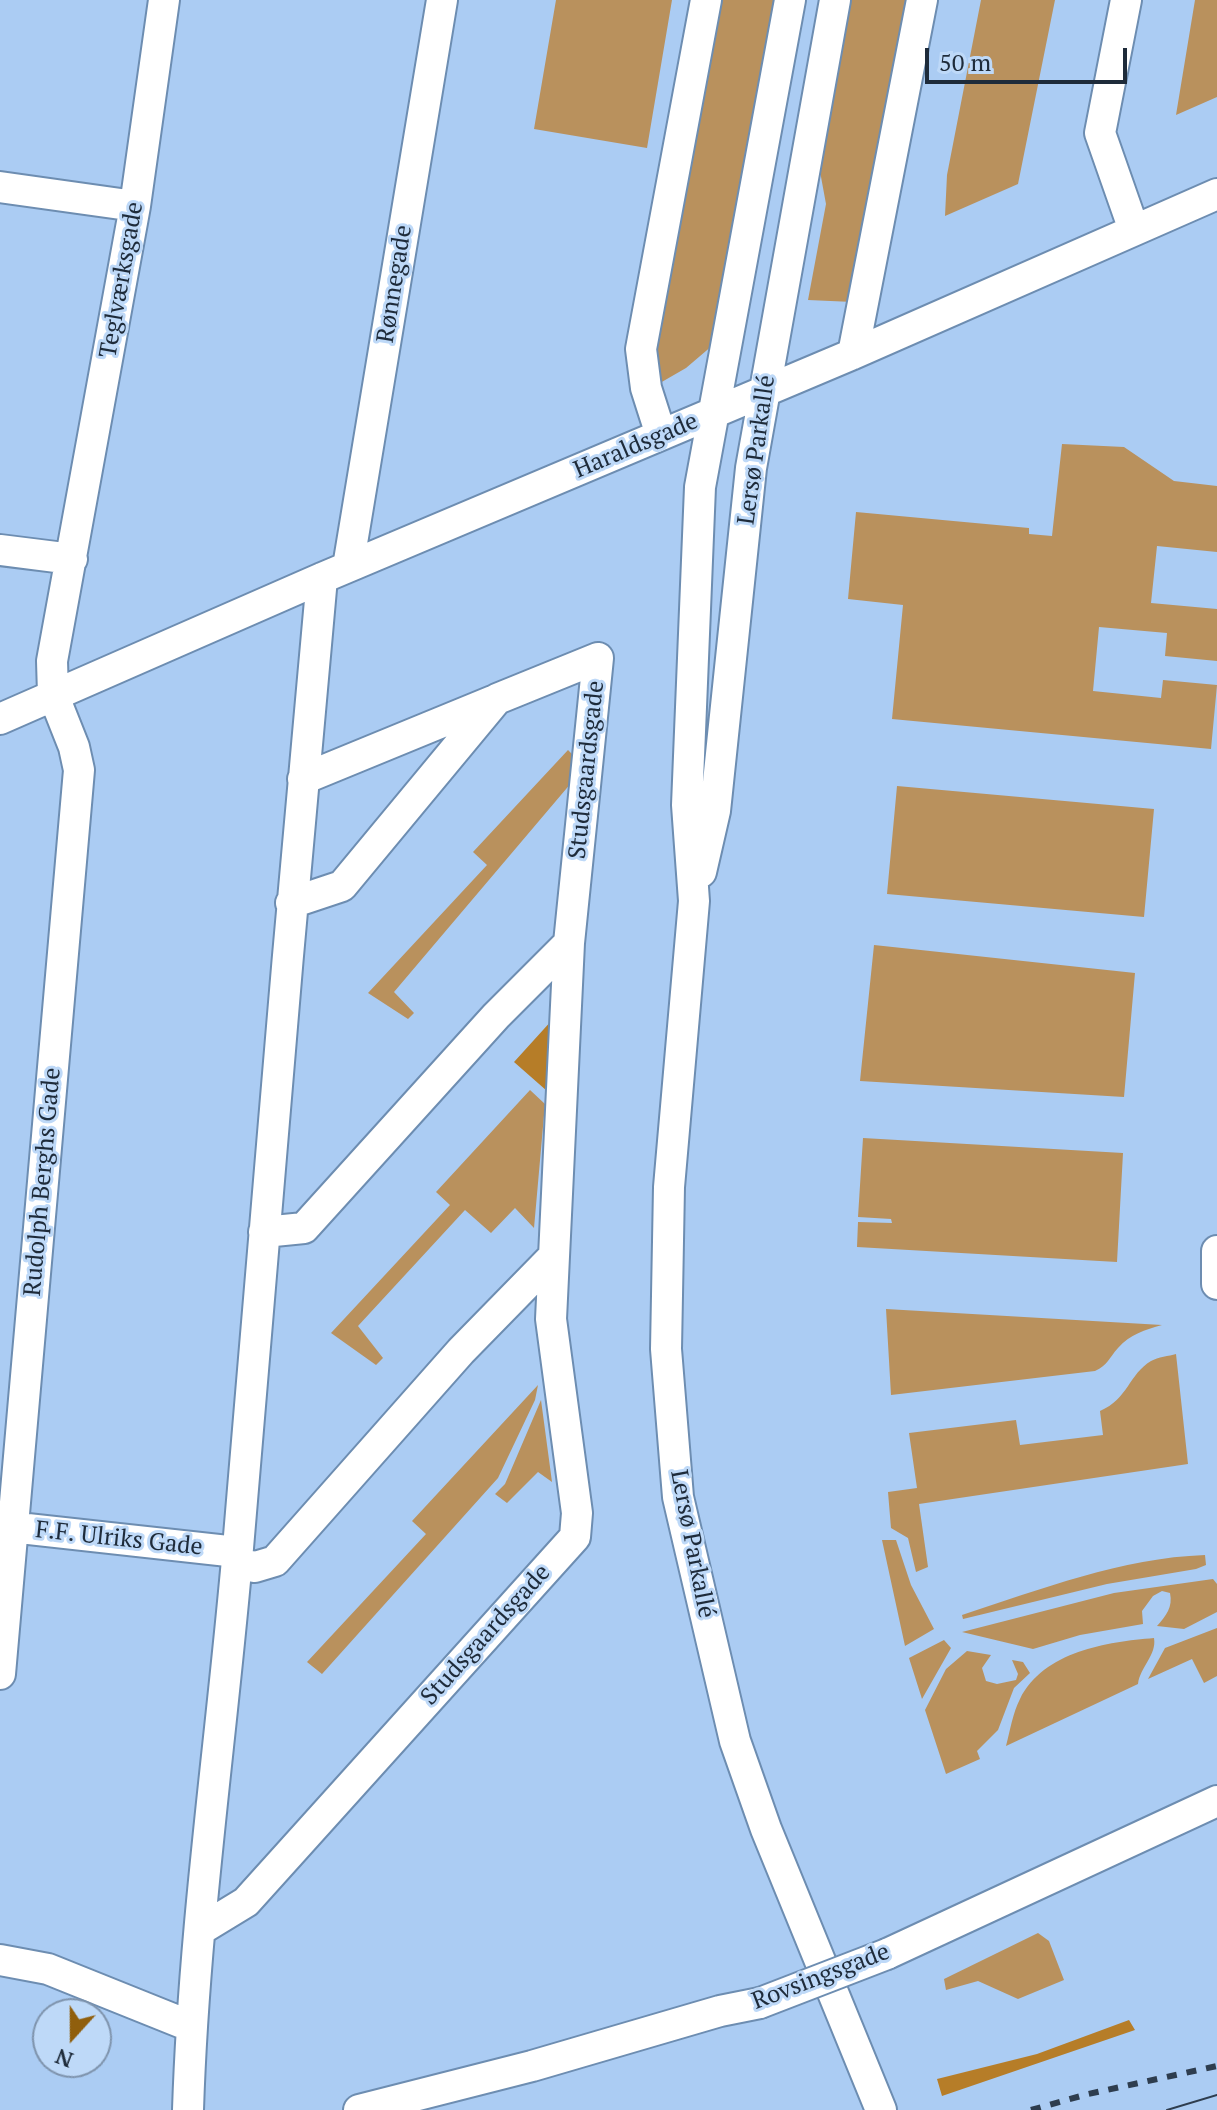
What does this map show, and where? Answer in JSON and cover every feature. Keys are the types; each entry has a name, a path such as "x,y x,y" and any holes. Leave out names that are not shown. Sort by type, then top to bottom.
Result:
{"street":[{"name":"Teglværksgade","path":"72,559 135,206 164,0"},
{"name":"Rønnegade","path":"335,572 442,0"},
{"path":"661,435 646,388 641,349 706,0"},
{"name":"Lersø Parkallé","path":"694,901 687,805 700,487 790,0"},
{"name":"Lersø Parkallé","path":"835,0 751,468 715,811 694,901 669,1187 666,1349 678,1497 735,1741 766,1829 881,2110"},
{"path":"853,354 922,0"},
{"path":"1126,0 1100,133 1134,230"},
{"path":"0,187 135,206"},
{"name":"Haraldsgade","path":"0,719 335,572 853,354 1217,194"},
{"path":"0,550 72,559 52,661 53,694"},
{"path":"188,2110 190,2026 237,1558 291,903 303,779 335,572"},
{"name":"Studsgaardsgade","path":"200,1930 246,1902 575,1537 577,1513 551,1319 552,1258 569,943 598,658 303,779"},
{"name":"Rudolph Berghs Gade","path":"0,1674 6,1526 79,770 74,747 53,694"},
{"name":"Studsgaardsgade","path":"291,903 342,886 497,699"},
{"path":"264,1232 304,1228 496,1016 569,943"},
{"path":"1217,1251 1217,1284"},
{"path":"237,1558 255,1567 275,1561 461,1351 552,1258"},
{"name":"F.F. Ulriks Gade","path":"6,1526 237,1558"},
{"name":"Rovsingsgade","path":"359,2110 760,2003 887,1954 1217,1801"},
{"path":"0,1960 48,1969 190,2026"}],"shaded area":[{"path":"556,0 672,0 647,148 534,129"},
{"path":"719,0 774,0 713,345 686,368 660,383 655,344"},
{"path":"849,0 909,0 853,302 808,300 826,204 819,166"},
{"path":"981,0 1055,0 1018,184 945,216 947,175"},
{"path":"1195,0 1217,0 1217,97 1176,115"},
{"path":"1062,444 1124,447 1174,481 1217,486 1217,552 1157,546 1151,603 1217,609 1217,661 1165,656 1167,633 1099,627 1093,691 1161,698 1163,680 1217,685 1211,749 892,719 903,605 848,599 856,512 1029,528 1029,534 1052,536"},
{"path":"568,750 579,761 572,782 394,992 414,1013 408,1019 368,993 487,865 473,852"},
{"path":"897,786 1154,809 1144,917 887,894"},
{"path":"874,945 1135,973 1124,1097 860,1081"},
{"path":"553,1019 547,1091 514,1062"},
{"path":"530,1090 545,1104 534,1228 515,1208 491,1233 465,1210 358,1326 383,1358 376,1365 331,1333 450,1205 436,1192"},
{"path":"863,1138 1123,1153 1117,1262 857,1247 858,1222 892,1223 891,1219 858,1217"},
{"path":"886,1309 1162,1325 1128,1339 1106,1364 1095,1371 891,1395"},
{"path":"1176,1354 1188,1464 919,1504 928,1567 916,1572 908,1538 891,1528 888,1492 917,1488 909,1433 1016,1420 1020,1445 1103,1435 1100,1411 1117,1400 1144,1366"},
{"path":"538,1385 535,1400 498,1478 322,1674 307,1662 426,1534 412,1521"},
{"path":"541,1400 552,1482 538,1472 507,1503 495,1494 505,1484"},
{"path":"882,1540 896,1540 911,1585 934,1629 905,1646"},
{"path":"1205,1555 1206,1565 1196,1569 1107,1584 963,1619 962,1615 1112,1568"},
{"path":"1213,1579 1217,1584 1217,1612 1184,1629 1157,1626 1170,1607 1170,1593 1162,1591 1153,1596 1142,1611 1143,1624 1080,1635 1033,1649 962,1632 1114,1593"},
{"path":"1217,1628 1217,1676 1204,1683 1192,1659 1148,1679 1165,1648"},
{"path":"1154,1638 1153,1650 1138,1684 1006,1746 1020,1699 1044,1670 1097,1646"},
{"path":"944,1640 951,1648 922,1699 909,1658"},
{"path":"967,1651 991,1655 982,1668 986,1681 997,1684 1016,1680 1018,1674 1012,1660 1023,1662 1030,1673 1014,1688 998,1730 977,1751 980,1759 946,1774 925,1710 946,1669"},
{"path":"1038,1933 1049,1941 1064,1980 1018,1999 978,1981 946,1990 944,1979"},
{"path":"1129,2020 1135,2030 942,2096 937,2079 1037,2054"}],"tram line":[{"path":"1167,2110 1217,2095"}],"railway":[{"path":"1031,2110 1088,2094 1217,2066"}]}
